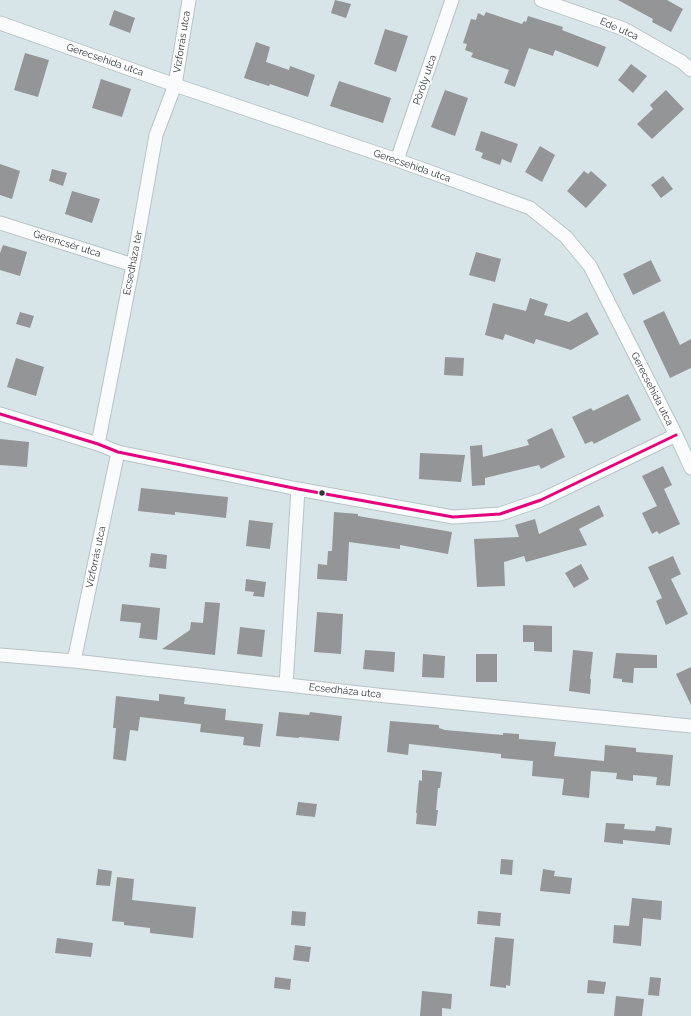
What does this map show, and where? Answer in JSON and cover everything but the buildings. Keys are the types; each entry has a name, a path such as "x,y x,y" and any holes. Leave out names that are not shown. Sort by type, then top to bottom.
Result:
{"street":[{"name":"Vízforrás utca","path":"175,85 189,0"},
{"name":"Pöröly utca","path":"397,160 452,0"},
{"name":"Ede utca","path":"541,0 624,29 682,62 691,70"},
{"name":"Gerecsehida utca","path":"0,23 175,85 397,160 530,208 566,237 590,266 676,435 691,468"},
{"name":"Ecsedháza tér","path":"98,444 133,265 156,135 175,85"},
{"name":"Gerencsér utca","path":"0,223 133,265"},
{"path":"0,414 98,444 118,452 298,489 453,517 500,514 541,500 676,435"},
{"name":"Vízforrás utca","path":"74,661 118,452"},
{"path":"286,685 298,489"},
{"name":"Ecsedháza utca","path":"0,655 74,661 378,695 691,726"}],"transit line":[{"path":"0,414 98,444 118,452 298,489 453,517 500,514 541,500 676,435"}]}
